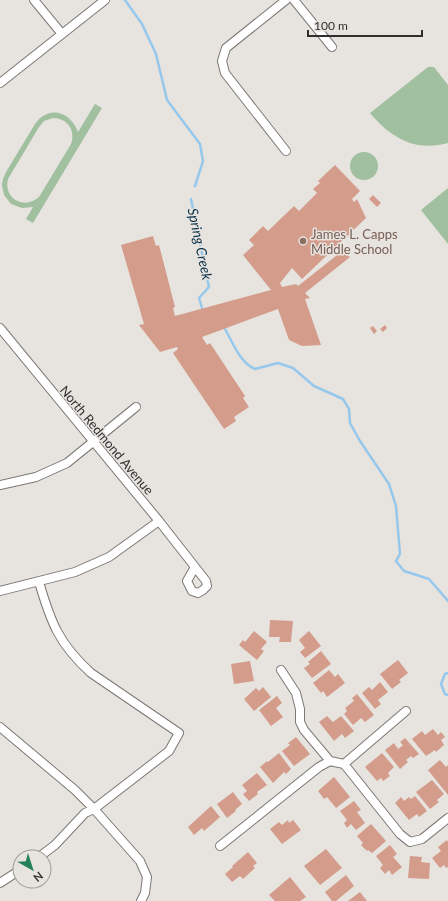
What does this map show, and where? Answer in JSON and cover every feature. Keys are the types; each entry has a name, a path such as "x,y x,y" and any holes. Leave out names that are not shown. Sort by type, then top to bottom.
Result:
{"street":[{"path":"34,0 62,34"},
{"path":"0,84 105,0"},
{"path":"286,0 226,48 222,61 225,73 286,151"},
{"path":"294,0 332,47"},
{"name":"North Redmond Avenue","path":"0,328 159,521 195,568"},
{"path":"0,486 36,477 67,463 136,407"},
{"path":"0,591 75,572 109,557 159,521"},
{"path":"39,582 46,608 60,638 80,663 91,673 179,733 168,750 94,809 84,814 50,849"},
{"path":"280,670 296,693 300,709 300,722 304,730 330,761 344,764 400,834 410,842 422,839 448,818"},
{"path":"344,764 406,711"},
{"path":"0,727 70,786 94,809 133,853 142,865 147,877 145,893 141,901"},
{"path":"220,846 319,767 330,761"},
{"path":"0,883 12,875"}],"green space":[{"path":"428,67 434,67 448,85 448,143 425,146 404,141 395,136 386,130 370,113"},
{"path":"95,104 102,108 33,223 26,219 33,207 22,208 11,204 4,195 2,185 6,172 35,124 47,114 53,112 65,115 75,125 78,132","holes":["53,118 62,120 69,126 72,134 71,144 39,197 33,201 27,202 16,200 9,192 7,186 8,179 39,127 44,121"]},
{"path":"364,152 370,153 374,156 377,160 377,172 374,176 370,179 364,180 358,179 354,176 351,172 350,166 351,160 354,156 358,153"},
{"path":"448,188 448,244 421,210"}],"building":[{"path":"335,165 360,191 352,199 354,202 357,199 366,218 302,279 292,268 280,283 282,287 296,284 298,286 341,252 350,257 305,293 310,298 305,299 321,345 302,346 289,340 278,309 202,337 207,345 210,343 245,396 243,398 249,407 234,417 236,421 224,429 173,353 178,349 177,347 160,352 139,325 144,324 121,245 153,236 156,246 159,245 175,307 173,308 175,316 271,290 243,255 254,245 249,240 263,226 268,231 294,206 299,211 317,193 313,189 320,183 318,181"},
{"path":"373,195 381,203 377,207 369,199"},
{"path":"385,325 387,328 383,332 380,329"},
{"path":"373,326 377,331 374,334 370,328"},
{"path":"270,620 293,621 291,642 279,642 280,637 269,637"},
{"path":"254,631 267,642 261,649 264,651 257,660 239,645 243,640 245,642"},
{"path":"309,631 321,646 305,658 300,652 305,648 299,640"},
{"path":"321,651 331,664 312,678 304,668 310,664 308,662"},
{"path":"398,660 408,673 399,680 401,682 392,689 380,674"},
{"path":"250,661 254,681 234,684 231,664"},
{"path":"329,670 335,677 338,674 345,683 327,697 323,691 321,693 313,683"},
{"path":"380,682 388,692 378,700 381,704 375,709 362,693 369,687 372,690"},
{"path":"263,687 271,697 254,711 244,699 256,688 259,691"},
{"path":"357,694 374,715 365,722 361,718 353,725 344,714 347,711 345,708 354,701 352,698"},
{"path":"277,696 282,703 276,708 283,717 271,726 259,710"},
{"path":"327,716 333,722 341,716 354,731 345,738 342,734 334,741 319,722"},
{"path":"433,729 438,735 441,732 445,737 441,740 444,745 436,752 435,750 426,756 412,739 422,731 425,735"},
{"path":"296,737 310,754 294,766 282,751 290,745 288,743"},
{"path":"405,738 419,754 413,758 411,756 406,760 408,762 400,769 385,750 394,743 398,749 403,745 400,742"},
{"path":"279,753 291,769 286,774 284,772 273,783 260,767"},
{"path":"382,753 394,767 388,773 390,776 383,781 381,778 377,781 365,767"},
{"path":"440,760 446,767 448,765 448,795 428,770"},
{"path":"257,773 267,785 257,792 258,794 249,801 243,794 247,791 242,785"},
{"path":"334,777 350,797 336,808 327,797 324,799 318,791"},
{"path":"432,780 444,794 437,800 439,802 430,809 416,792"},
{"path":"233,792 242,804 227,818 217,804"},
{"path":"415,796 427,811 419,817 417,814 409,820 395,803 401,797 404,801 409,797 411,799"},
{"path":"354,801 361,810 357,812 365,823 356,830 351,824 347,828 344,823 347,820 340,811"},
{"path":"211,806 220,817 204,831 202,828 194,835 188,827"},
{"path":"288,820 289,823 293,820 301,830 282,844 270,829 279,822 282,825"},
{"path":"371,824 386,841 372,853 368,850 367,851 361,845 363,843 357,836"},
{"path":"447,840 448,867 446,868 444,865 440,868 432,858 441,851 438,847"},
{"path":"390,845 397,854 393,857 402,867 392,875 389,870 385,874 380,868 383,865 376,856"},
{"path":"326,849 342,868 320,885 304,866"},
{"path":"248,852 257,863 253,866 255,868 243,879 240,876 232,882 225,874"},
{"path":"410,856 422,857 421,862 430,863 429,879 408,878"},
{"path":"346,875 354,886 336,901 332,901 325,892"},
{"path":"290,877 306,897 300,901 275,901 269,895"},
{"path":"360,892 367,901 348,901"}],"waterway":[{"name":"Spring Creek","path":"125,0 142,24 156,54 167,100 200,144 203,161 195,186"},
{"name":"Spring Creek","path":"191,199 209,287 199,298 202,308"},
{"name":"Spring Creek","path":"225,329 237,352 245,362 255,369 278,363 293,368 314,386 343,399 349,409 350,423 360,441 389,484 396,506 400,554 396,561 404,571 429,579 448,601"},
{"name":"Spring Creek","path":"448,673 445,674 441,684 445,694 448,695"}],"place":[{"name":"James L. Capps Middle School","path":"303,241"}]}
